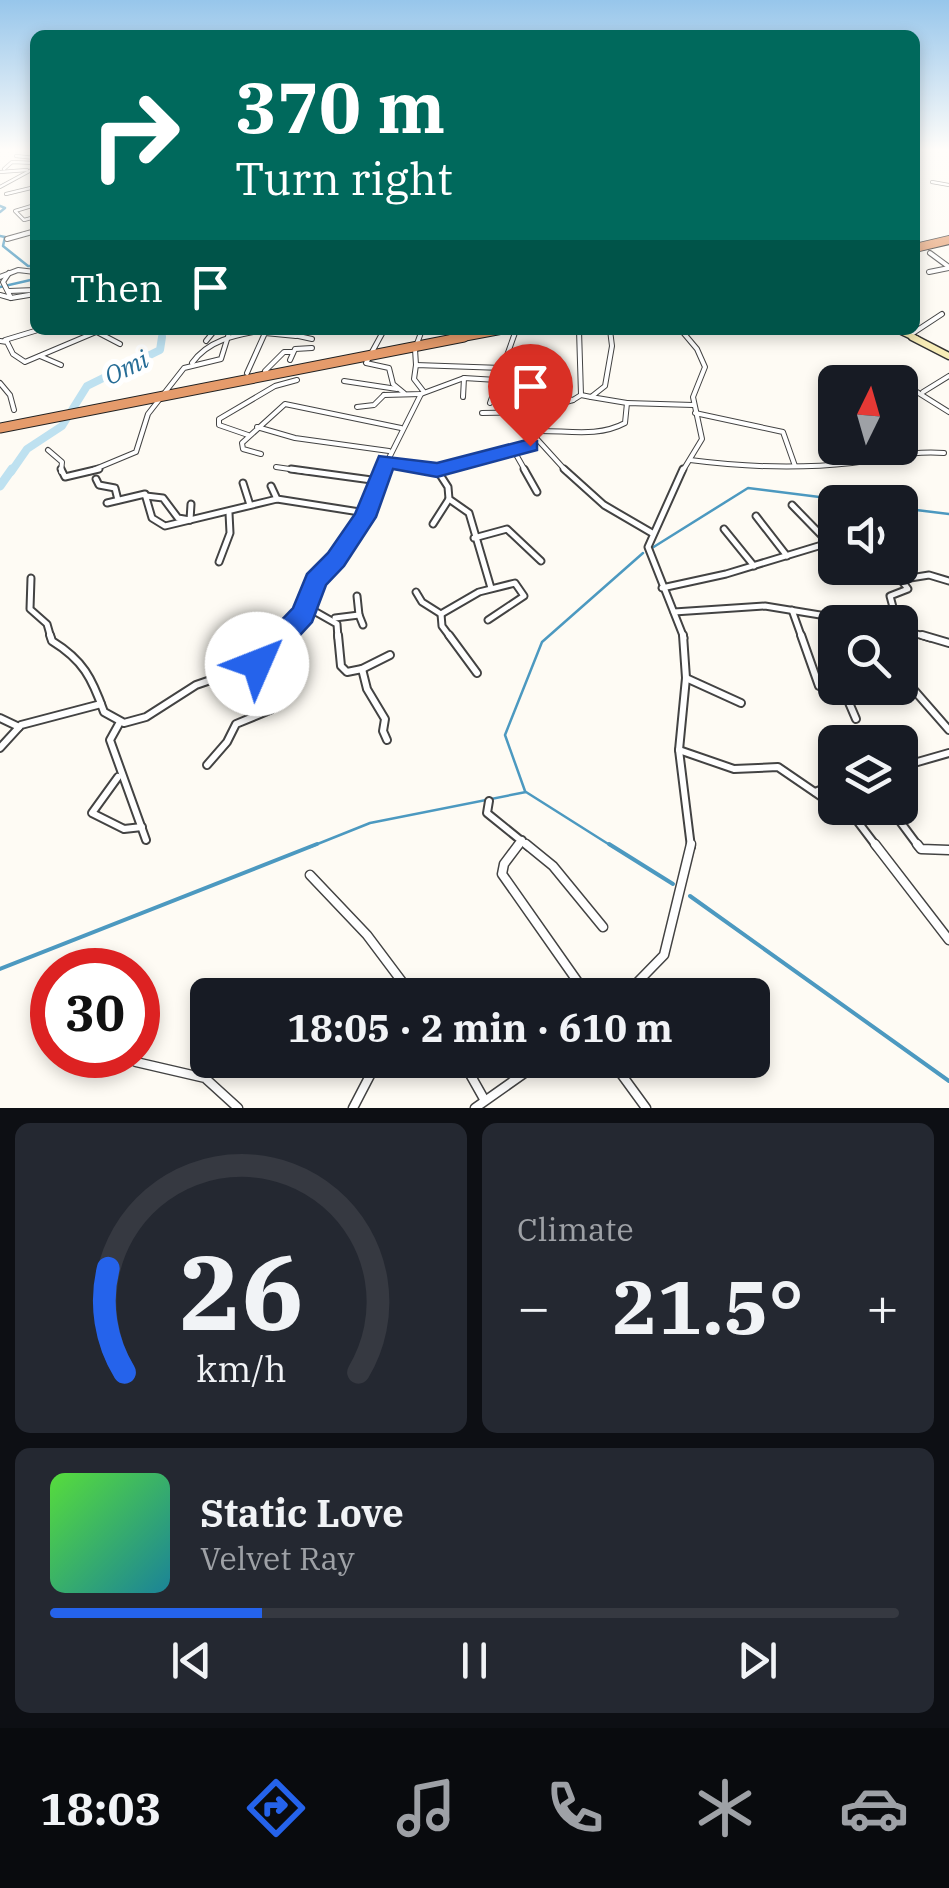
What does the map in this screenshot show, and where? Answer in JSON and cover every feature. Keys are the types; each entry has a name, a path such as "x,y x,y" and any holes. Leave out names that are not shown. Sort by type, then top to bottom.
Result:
{"highway":[{"path":"920,247 949,240"},
{"path":"0,428 474,335"}],"main road":[{"path":"910,336 949,356"}],"street":[{"path":"30,206 14,211 24,220 30,218"},
{"path":"7,238 30,232"},
{"path":"930,253 949,268"},
{"path":"929,272 949,268"},
{"path":"11,298 1,280 18,270 30,271"},
{"path":"9,291 30,292"},
{"path":"0,295 11,298 30,293"},
{"path":"920,329 942,314"},
{"path":"30,332 2,340 21,361 86,335"},
{"path":"103,335 120,344"},
{"path":"206,341 211,335"},
{"path":"48,450 62,462 65,477 104,468 136,452 148,414 200,352 226,335"},
{"path":"191,364 211,364 221,359 229,335"},
{"path":"263,335 248,372 267,368 289,352 312,348"},
{"path":"290,360 290,340 294,335"},
{"path":"306,335 312,340"},
{"path":"381,335 366,363 389,368 402,392"},
{"path":"420,335 415,349 414,379 423,393"},
{"path":"490,403 514,335"},
{"path":"578,335 580,395"},
{"path":"482,413 532,412 591,396 602,389 607,379 611,335"},
{"path":"641,978 664,955 688,874 691,832 679,750 686,678 684,638 648,550 652,533 702,439 694,409 704,367 697,349 684,335"},
{"path":"40,356 60,366"},
{"path":"416,364 502,368"},
{"path":"923,392 949,376"},
{"path":"344,381 423,393 464,378 497,380 516,389 573,400 580,395 694,409 784,432 795,466"},
{"path":"463,397 464,378"},
{"path":"248,435 218,425 219,419 275,386 296,380"},
{"path":"0,384 10,394 14,410"},
{"path":"357,407 374,405 389,389"},
{"path":"918,389 949,412"},
{"path":"384,395 402,392"},
{"path":"31,578 30,609 46,624 52,641 76,656 90,673 104,712 120,722 146,717 189,688 257,664 295,627 316,580 336,559 366,513 389,450 423,393"},
{"path":"534,431 580,433 619,428 624,422 627,402"},
{"path":"261,454 241,446 257,427 290,404 401,428"},
{"path":"532,412 537,439 594,496 622,518 652,533"},
{"path":"257,427 295,438 389,450"},
{"path":"386,460 437,470 514,451 537,439"},
{"path":"690,460 740,467 795,466 855,462 915,449 944,453"},
{"path":"514,451 537,492"},
{"path":"276,467 379,481"},
{"path":"437,470 448,487 449,500"},
{"path":"96,479 99,485 115,488 118,500"},
{"path":"243,483 250,505"},
{"path":"271,486 277,499"},
{"path":"108,504 158,495 174,504 178,518 194,521"},
{"path":"146,496 155,523 165,526 229,514 277,499 366,513"},
{"path":"433,524 442,504 449,500"},
{"path":"449,500 469,512 490,588"},
{"path":"191,504 194,521"},
{"path":"792,505 818,529"},
{"path":"219,562 230,532 229,514"},
{"path":"756,516 787,556"},
{"path":"474,538 507,529 522,539 540,561"},
{"path":"724,529 754,566"},
{"path":"662,588 818,546"},
{"path":"918,576 928,574 949,581"},
{"path":"441,614 490,588 511,582 524,594 488,620"},
{"path":"892,605 890,599 907,591 905,585"},
{"path":"416,592 422,602 441,614"},
{"path":"358,596 363,626"},
{"path":"674,612 764,606 818,614"},
{"path":"307,607 337,624 340,666 347,672 390,656"},
{"path":"792,610 819,686 844,694 853,704 856,719"},
{"path":"441,614 442,626 478,673"},
{"path":"332,619 359,615"},
{"path":"918,632 949,643"},
{"path":"207,765 227,742 236,724 270,710 257,664"},
{"path":"362,669 367,689 385,718 383,731 387,740"},
{"path":"686,678 741,703"},
{"path":"918,695 949,730"},
{"path":"0,748 19,727 41,717 101,704"},
{"path":"0,718 19,727"},
{"path":"120,722 110,740 118,777 132,794 146,840"},
{"path":"679,750 734,769 778,767 818,794"},
{"path":"918,761 949,752"},
{"path":"118,777 92,813 124,829 142,826"},
{"path":"490,801 488,813 553,866 604,926"},
{"path":"860,825 949,940"},
{"path":"903,825 921,849 949,850"},
{"path":"522,840 502,867 503,877 576,978"},
{"path":"310,875 353,918 399,978"},
{"path":"160,1064 199,1072 238,1108"},
{"path":"353,1108 369,1078"},
{"path":"472,1078 484,1099"},
{"path":"475,1108 516,1078"},
{"path":"624,1078 646,1108"}],"waterway":[{"path":"0,206 5,208 0,212"},
{"path":"0,236 5,237 3,246 30,266"},
{"path":"0,287 30,280"},
{"name":"Omi","path":"162,335 162,339"},
{"name":"Omi","path":"11,472 27,449 62,426 87,386 160,350 162,337"},
{"name":"Omi","path":"0,486 12,469"},
{"path":"652,548 748,488 818,497"},
{"path":"918,510 949,514"},
{"path":"525,791 505,735 542,642 643,553"},
{"path":"310,847 370,823 526,792 613,847"},
{"path":"0,969 317,844"},
{"path":"609,844 673,884"},
{"path":"690,896 949,1081"}],"route":[{"path":"257,664 266,659 304,614 316,580 365,517 386,460 437,470 530,446"}]}
